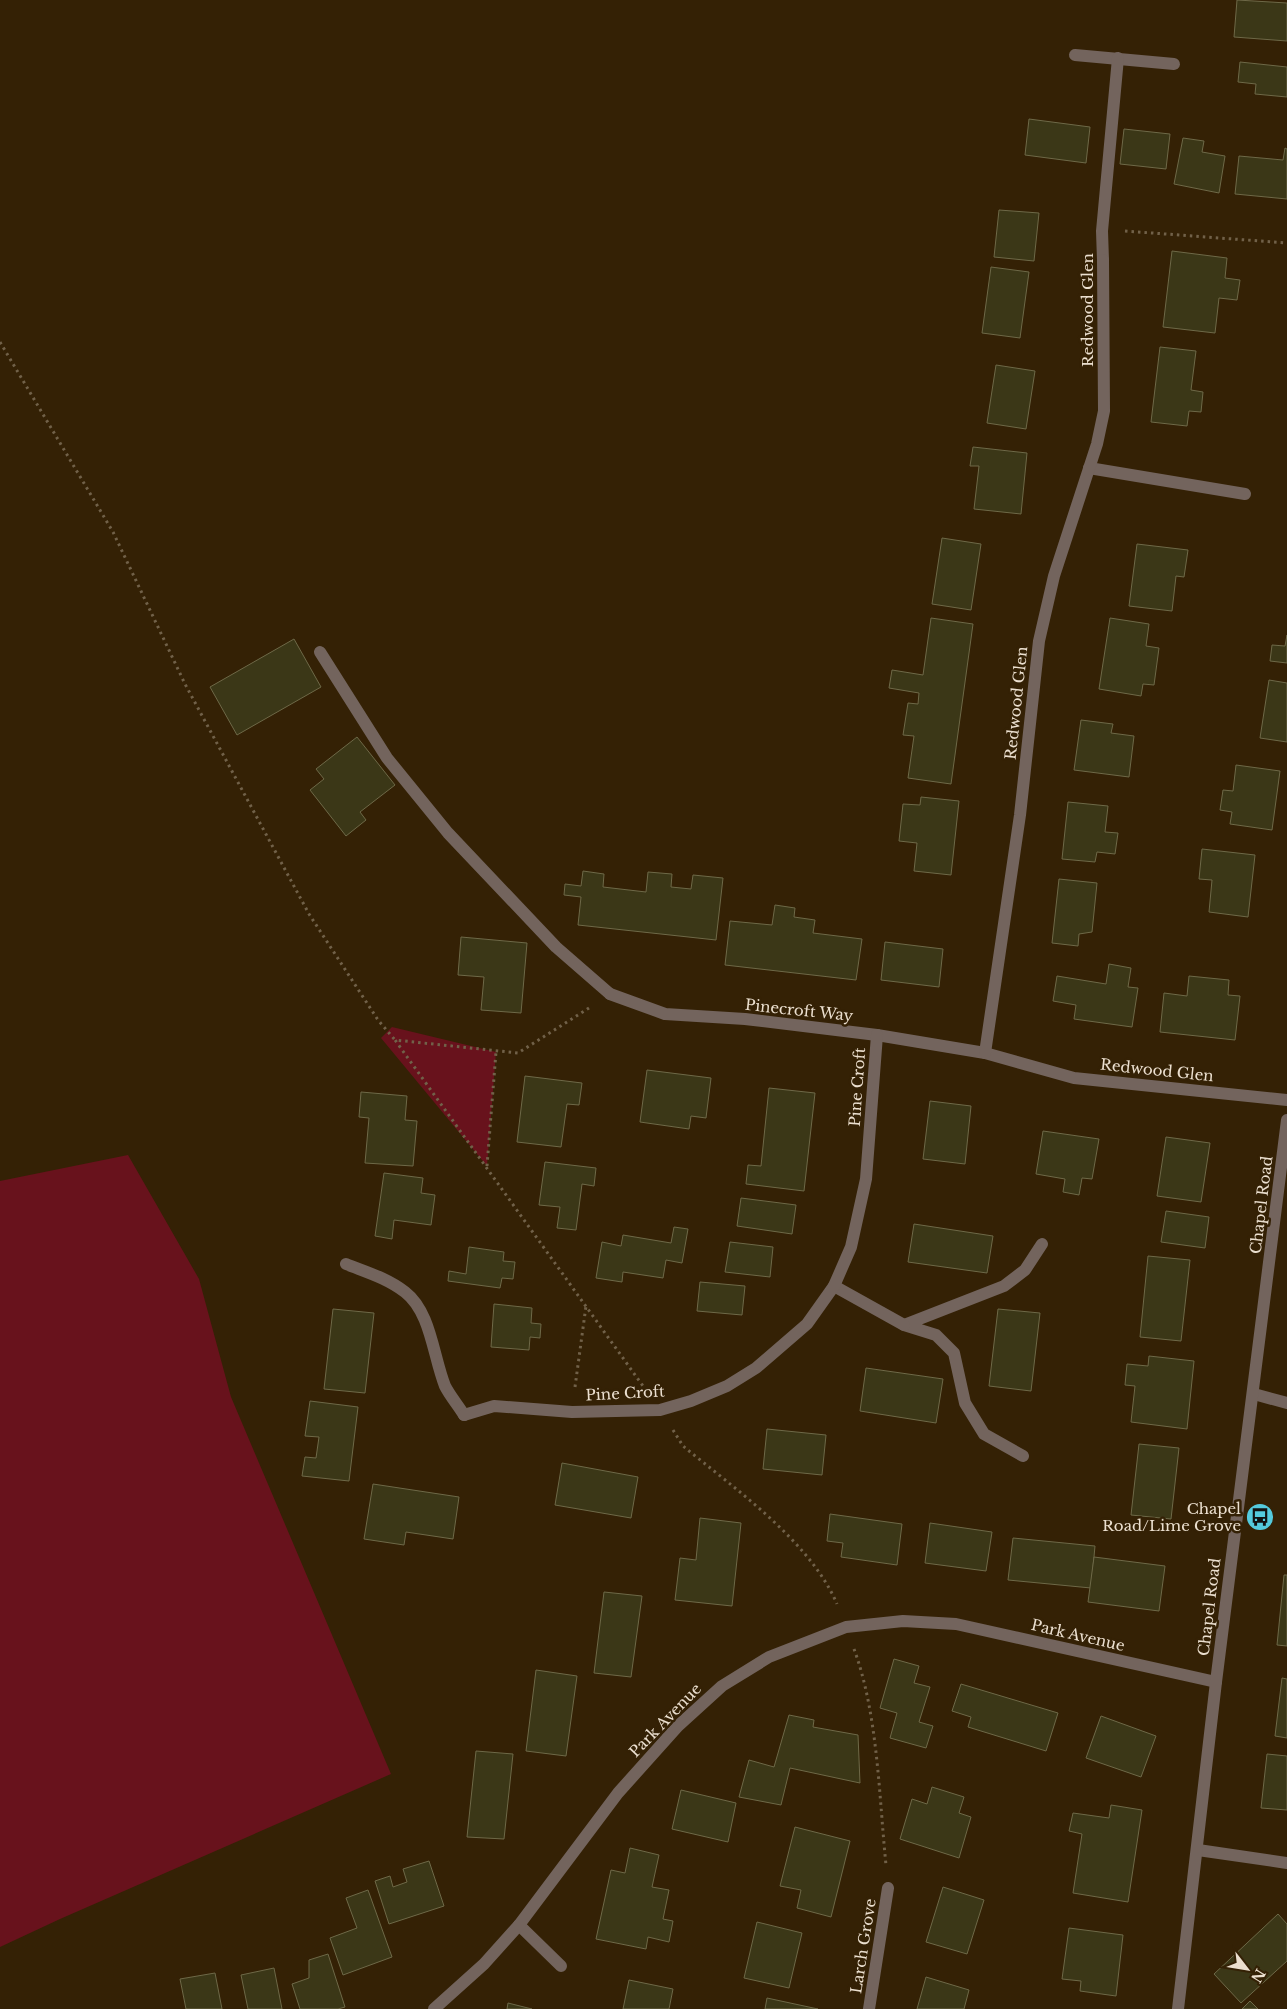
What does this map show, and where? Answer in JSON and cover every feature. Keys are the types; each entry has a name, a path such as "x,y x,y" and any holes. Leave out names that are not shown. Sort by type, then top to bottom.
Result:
{"street":[{"path":"1075,56 1174,64"},
{"name":"Redwood Glen","path":"1118,58 1102,231 1104,411 1089,468 1054,576 1039,640 1020,815 985,1053 1074,1078 1287,1100"},
{"path":"1089,468 1245,494"},
{"path":"320,652 387,758 448,833 556,947 610,994"},
{"name":"Pinecroft Way","path":"610,994 666,1014 745,1019 877,1035 985,1053"},
{"name":"Pine Croft","path":"346,1264 386,1279 406,1292 418,1306 446,1387 464,1415 494,1406 572,1412 660,1410 691,1401 727,1386 756,1368 807,1324 834,1286 851,1246 866,1179 877,1035"},
{"name":"Chapel Road","path":"1178,2009 1198,1850 1216,1682 1254,1394 1287,1120"},
{"path":"904,1325 1004,1286 1025,1270 1042,1244"},
{"path":"834,1286 904,1325 936,1335 954,1354 965,1403 984,1434 1023,1456"},
{"path":"1254,1394 1287,1403"},
{"name":"Park Avenue","path":"434,2009 484,1964 520,1925 618,1794 678,1726 722,1686 769,1657 846,1626 903,1621 956,1624 1216,1682"},
{"path":"1198,1850 1287,1863"},
{"name":"Larch Grove","path":"869,2009 888,1888"},
{"path":"520,1925 561,1966"}],"path":[{"path":"1102,231 1145,231 1287,243"},
{"path":"0,342 113,532 185,684 309,914 378,1020 395,1040"},
{"path":"487,1166 496,1052 518,1053 610,994"},
{"path":"572,1412 586,1306"}],"shaded area":[{"path":"392,1027 496,1052 487,1166 381,1038"},
{"path":"128,1155 199,1279 231,1397 391,1774 0,1947 0,1181"}],"building":[{"path":"1237,0 1287,3 1287,41 1234,37"},
{"path":"1240,62 1287,67 1287,97 1255,94 1256,84 1238,82"},
{"path":"1029,119 1090,127 1086,163 1025,155"},
{"path":"1124,129 1170,134 1166,169 1120,164"},
{"path":"1183,138 1204,141 1202,152 1225,156 1219,193 1174,184"},
{"path":"1285,148 1287,149 1287,199 1235,194 1239,156 1283,160"},
{"path":"999,210 1039,213 1034,261 994,257"},
{"path":"1172,251 1227,258 1225,278 1240,280 1237,300 1219,298 1215,333 1163,327"},
{"path":"991,267 1029,272 1020,338 982,333"},
{"path":"1160,347 1196,351 1191,390 1203,392 1201,412 1189,411 1187,426 1151,422"},
{"path":"996,365 1035,371 1026,429 987,423"},
{"path":"973,447 1027,453 1021,514 974,509 979,466 970,466"},
{"path":"942,538 981,544 971,610 932,604"},
{"path":"1137,544 1188,550 1184,577 1176,576 1172,611 1129,606"},
{"path":"931,618 973,624 951,784 908,778 914,736 903,735 908,703 918,704 919,693 889,688 892,670 923,675"},
{"path":"1110,618 1149,624 1146,646 1159,648 1154,685 1143,684 1141,696 1099,689"},
{"path":"1287,635 1287,663 1270,661 1272,645 1285,646"},
{"path":"294,639 321,687 237,735 210,687"},
{"path":"1269,680 1287,683 1287,742 1260,738"},
{"path":"1081,720 1113,724 1111,733 1134,736 1129,777 1074,770"},
{"path":"357,737 395,785 360,812 366,820 346,836 310,790 324,779 316,769"},
{"path":"1236,765 1280,771 1272,830 1230,824 1232,812 1220,810 1223,790 1233,791"},
{"path":"921,797 959,801 951,875 914,871 917,843 899,841 903,804 920,805"},
{"path":"1068,802 1108,806 1105,832 1118,833 1115,854 1097,852 1095,862 1062,859"},
{"path":"1202,849 1255,855 1248,917 1209,912 1212,880 1199,879"},
{"path":"583,871 604,874 603,887 646,892 648,872 672,874 671,887 691,889 693,875 723,878 716,940 578,925 581,897 564,895 565,884 581,886"},
{"path":"1059,879 1097,883 1092,932 1079,934 1078,946 1052,943"},
{"path":"775,905 795,908 794,917 815,920 813,933 862,939 856,980 725,965 730,921 772,925"},
{"path":"461,937 527,943 521,1013 481,1010 484,977 458,975"},
{"path":"885,942 943,949 939,987 881,980"},
{"path":"1109,964 1131,968 1128,987 1138,988 1132,1027 1074,1019 1076,1005 1053,1001 1057,976 1106,984"},
{"path":"1189,976 1229,980 1228,995 1240,996 1235,1040 1160,1032 1164,993 1187,996"},
{"path":"647,1070 711,1078 706,1118 691,1116 689,1129 640,1122"},
{"path":"525,1076 582,1083 579,1105 567,1104 561,1147 517,1142"},
{"path":"769,1088 815,1093 804,1191 746,1184 748,1165 761,1166"},
{"path":"361,1092 407,1096 405,1120 417,1121 413,1166 365,1163 369,1118 359,1117"},
{"path":"930,1101 971,1106 965,1164 923,1159"},
{"path":"1043,1131 1099,1139 1092,1179 1082,1178 1079,1195 1063,1192 1065,1179 1036,1174"},
{"path":"1166,1137 1210,1143 1201,1202 1157,1196"},
{"path":"545,1162 596,1168 594,1186 582,1184 576,1230 557,1228 560,1207 539,1205"},
{"path":"384,1173 423,1178 421,1193 435,1195 431,1225 394,1220 392,1239 375,1236"},
{"path":"741,1198 796,1205 792,1234 737,1226"},
{"path":"1166,1211 1209,1217 1205,1248 1161,1242"},
{"path":"914,1224 993,1236 987,1273 908,1262"},
{"path":"674,1227 688,1229 682,1263 666,1260 663,1278 623,1272 622,1282 596,1278 602,1242 621,1246 623,1235 671,1243"},
{"path":"730,1242 773,1247 770,1277 725,1272"},
{"path":"469,1247 504,1252 503,1261 515,1262 513,1279 502,1278 500,1288 448,1281 449,1271 466,1274"},
{"path":"1148,1256 1190,1260 1181,1341 1140,1337"},
{"path":"700,1282 745,1286 742,1315 697,1311"},
{"path":"494,1304 532,1308 531,1323 541,1324 540,1338 530,1337 529,1350 491,1347"},
{"path":"333,1309 374,1313 365,1393 324,1389"},
{"path":"998,1309 1040,1313 1031,1391 989,1386"},
{"path":"1149,1356 1194,1361 1187,1429 1131,1422 1135,1386 1125,1385 1127,1364 1148,1366"},
{"path":"866,1368 943,1379 936,1423 860,1411"},
{"path":"310,1401 358,1407 349,1481 302,1476 305,1457 316,1458 319,1437 305,1436"},
{"path":"767,1429 826,1435 822,1475 763,1469"},
{"path":"1139,1444 1179,1448 1171,1519 1131,1515"},
{"path":"562,1463 638,1477 631,1518 555,1505"},
{"path":"373,1484 459,1497 453,1539 406,1532 404,1545 364,1539"},
{"path":"830,1514 902,1524 897,1565 841,1557 843,1543 827,1541"},
{"path":"700,1518 741,1523 732,1606 675,1600 680,1558 696,1560"},
{"path":"930,1523 992,1532 986,1571 925,1563"},
{"path":"1013,1538 1095,1546 1091,1588 1008,1580"},
{"path":"1094,1557 1165,1566 1159,1611 1088,1602"},
{"path":"1284,1575 1287,1575 1287,1646 1277,1645"},
{"path":"604,1592 642,1596 631,1677 594,1673"},
{"path":"894,1659 919,1666 914,1683 930,1687 919,1722 933,1726 926,1748 890,1738 897,1713 880,1708"},
{"path":"536,1670 577,1676 566,1756 526,1751"},
{"path":"1282,1678 1287,1679 1287,1738 1275,1736"},
{"path":"961,1684 1058,1713 1046,1751 968,1727 971,1717 952,1711"},
{"path":"789,1715 814,1720 813,1727 858,1735 860,1783 790,1768 781,1805 739,1797 749,1760 774,1767"},
{"path":"1101,1716 1156,1736 1141,1777 1086,1758"},
{"path":"476,1751 513,1754 504,1839 467,1837"},
{"path":"1267,1754 1287,1756 1287,1810 1261,1808"},
{"path":"932,1787 964,1797 959,1813 971,1817 959,1858 900,1839 912,1799 927,1804"},
{"path":"681,1790 736,1803 728,1842 672,1829"},
{"path":"1111,1805 1142,1810 1128,1902 1073,1893 1082,1834 1069,1831 1073,1813 1109,1818"},
{"path":"795,1827 850,1841 831,1917 797,1908 801,1890 780,1886"},
{"path":"630,1848 659,1855 652,1887 669,1890 663,1919 673,1921 669,1942 648,1937 646,1949 596,1939 611,1870 625,1873"},
{"path":"429,1861 444,1906 389,1924 375,1881 390,1876 393,1887 407,1882 403,1869"},
{"path":"943,1887 984,1900 967,1954 926,1942"},
{"path":"368,1890 392,1957 343,1975 330,1938 357,1928 346,1898"},
{"path":"1278,1914 1287,1924 1287,1961 1241,2003 1214,1974"},
{"path":"757,1922 802,1933 789,1988 744,1978"},
{"path":"1069,1928 1123,1935 1116,1996 1080,1991 1081,1981 1062,1979"},
{"path":"328,1954 345,2007 338,2009 300,2009 292,1984 309,1978 309,1960"},
{"path":"274,1968 282,2009 248,2009 241,1975"},
{"path":"215,1973 222,2009 186,2009 180,1979"},
{"path":"926,1977 969,1990 964,2009 917,2009"},
{"path":"629,1980 673,1989 669,2009 623,2009"},
{"path":"767,1998 818,2009 765,2009"},
{"path":"1250,2001 1258,2009 1242,2009"},
{"path":"508,2003 532,2009 507,2009"}],"place":[{"name":"Chapel Road/Lime Grove","path":"1260,1517"}]}
